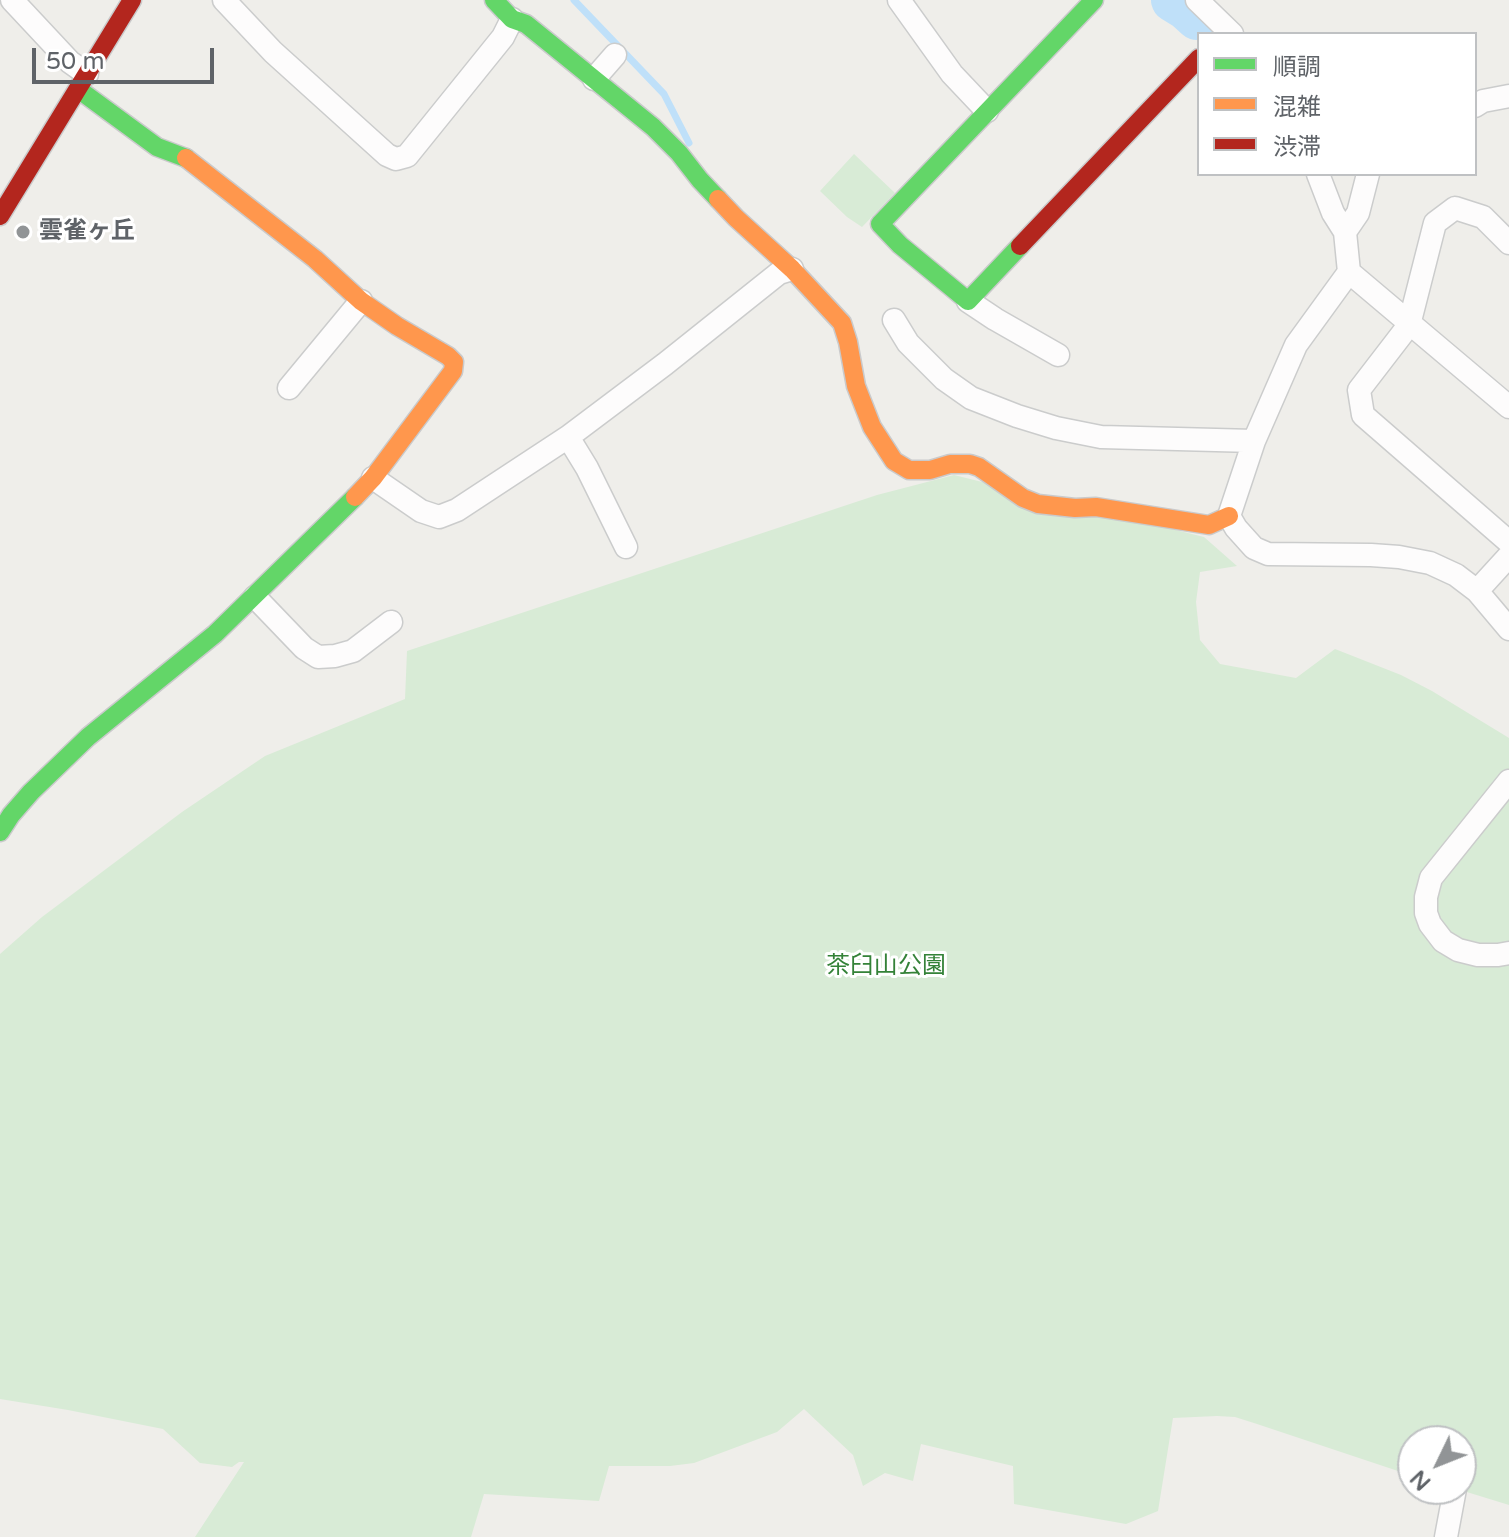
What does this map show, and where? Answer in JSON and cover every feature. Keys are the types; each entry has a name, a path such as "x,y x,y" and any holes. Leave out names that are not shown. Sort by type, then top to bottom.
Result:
{"main road":[{"path":"0,216 132,0"},
{"path":"494,0 512,19 526,24 653,127 736,218 792,269 842,323 856,386 872,427 894,461 909,470 970,464 1023,498 1038,504 1096,507 1209,525 1229,516"},
{"path":"1094,0 880,224 900,245 968,301 1197,60"},
{"path":"0,832 31,792 88,737 215,634 373,478 453,371 454,362 361,301 315,259 206,172 186,158 157,147 140,136 82,82"}],"street":[{"path":"12,0 70,62 82,82"},
{"path":"224,0 273,52 387,155 396,159 407,156 503,37 512,19"},
{"path":"899,0 952,74 987,111"},
{"path":"1197,0 1227,32"},
{"path":"594,79 615,55"},
{"path":"1477,105 1509,96"},
{"path":"1319,176 1333,213 1345,232 1349,272 1296,345 1254,441 1229,516 1254,548 1268,554 1399,557 1430,563 1456,575 1477,591 1509,629"},
{"path":"1345,232 1358,213 1367,176"},
{"path":"1509,243 1483,217 1455,208 1435,223 1409,325 1359,390 1363,415 1509,542"},
{"path":"373,478 421,511 439,517 457,510 568,437 779,273 792,269"},
{"path":"1349,272 1509,407"},
{"path":"289,388 361,301"},
{"path":"968,301 1058,355"},
{"path":"894,320 908,343 944,379 971,398 1017,416 1101,437 1254,441"},
{"path":"568,437 626,547"},
{"path":"1477,591 1509,556"},
{"path":"255,597 304,648 318,657 353,651 391,622"},
{"path":"1509,781 1431,878 1426,897 1430,924 1443,941 1458,950 1478,955 1509,953"},
{"path":"1446,1537 1452,1505"}],"green space":[{"path":"854,154 895,193 862,227 820,191"},
{"name":"茶臼山公園","path":"954,475 1204,537 1237,566 1200,572 1196,602 1200,640 1220,664 1296,678 1335,649 1401,675 1509,738 1509,1505 1477,1495 1477,1425 1397,1425 1397,1471 1235,1417 1173,1418 1158,1511 1126,1524 1014,1504 1013,1466 921,1444 913,1481 885,1473 863,1486 853,1455 804,1409 777,1432 694,1463 609,1466 599,1501 484,1494 471,1537 195,1537 244,1462 232,1467 200,1463 163,1429 0,1399 0,954 42,917 182,812 265,756 405,699 407,651 877,495"}],"waterway":[{"path":"574,0 664,94 689,143"},
{"path":"1173,0 1197,18"}],"traffic: fast":[{"path":"494,0 512,19 526,24 653,127 718,199"},
{"path":"1020,246 968,301 900,245 880,224 1094,0"},
{"path":"78,89 157,147 186,158"},
{"path":"0,832 31,792 88,737 215,634 355,497"}],"traffic: slow":[{"path":"186,158 315,259 361,301 454,362 453,371 373,478 355,497"},
{"path":"718,199 792,269 842,323 856,386 872,427 894,461 909,470 970,464 1023,498 1038,504 1096,507 1209,525 1229,516"}],"traffic: jam":[{"path":"0,216 132,0"},
{"path":"1020,246 1197,60"}],"place":[{"name":"雲雀ヶ丘","path":"23,232"}]}
